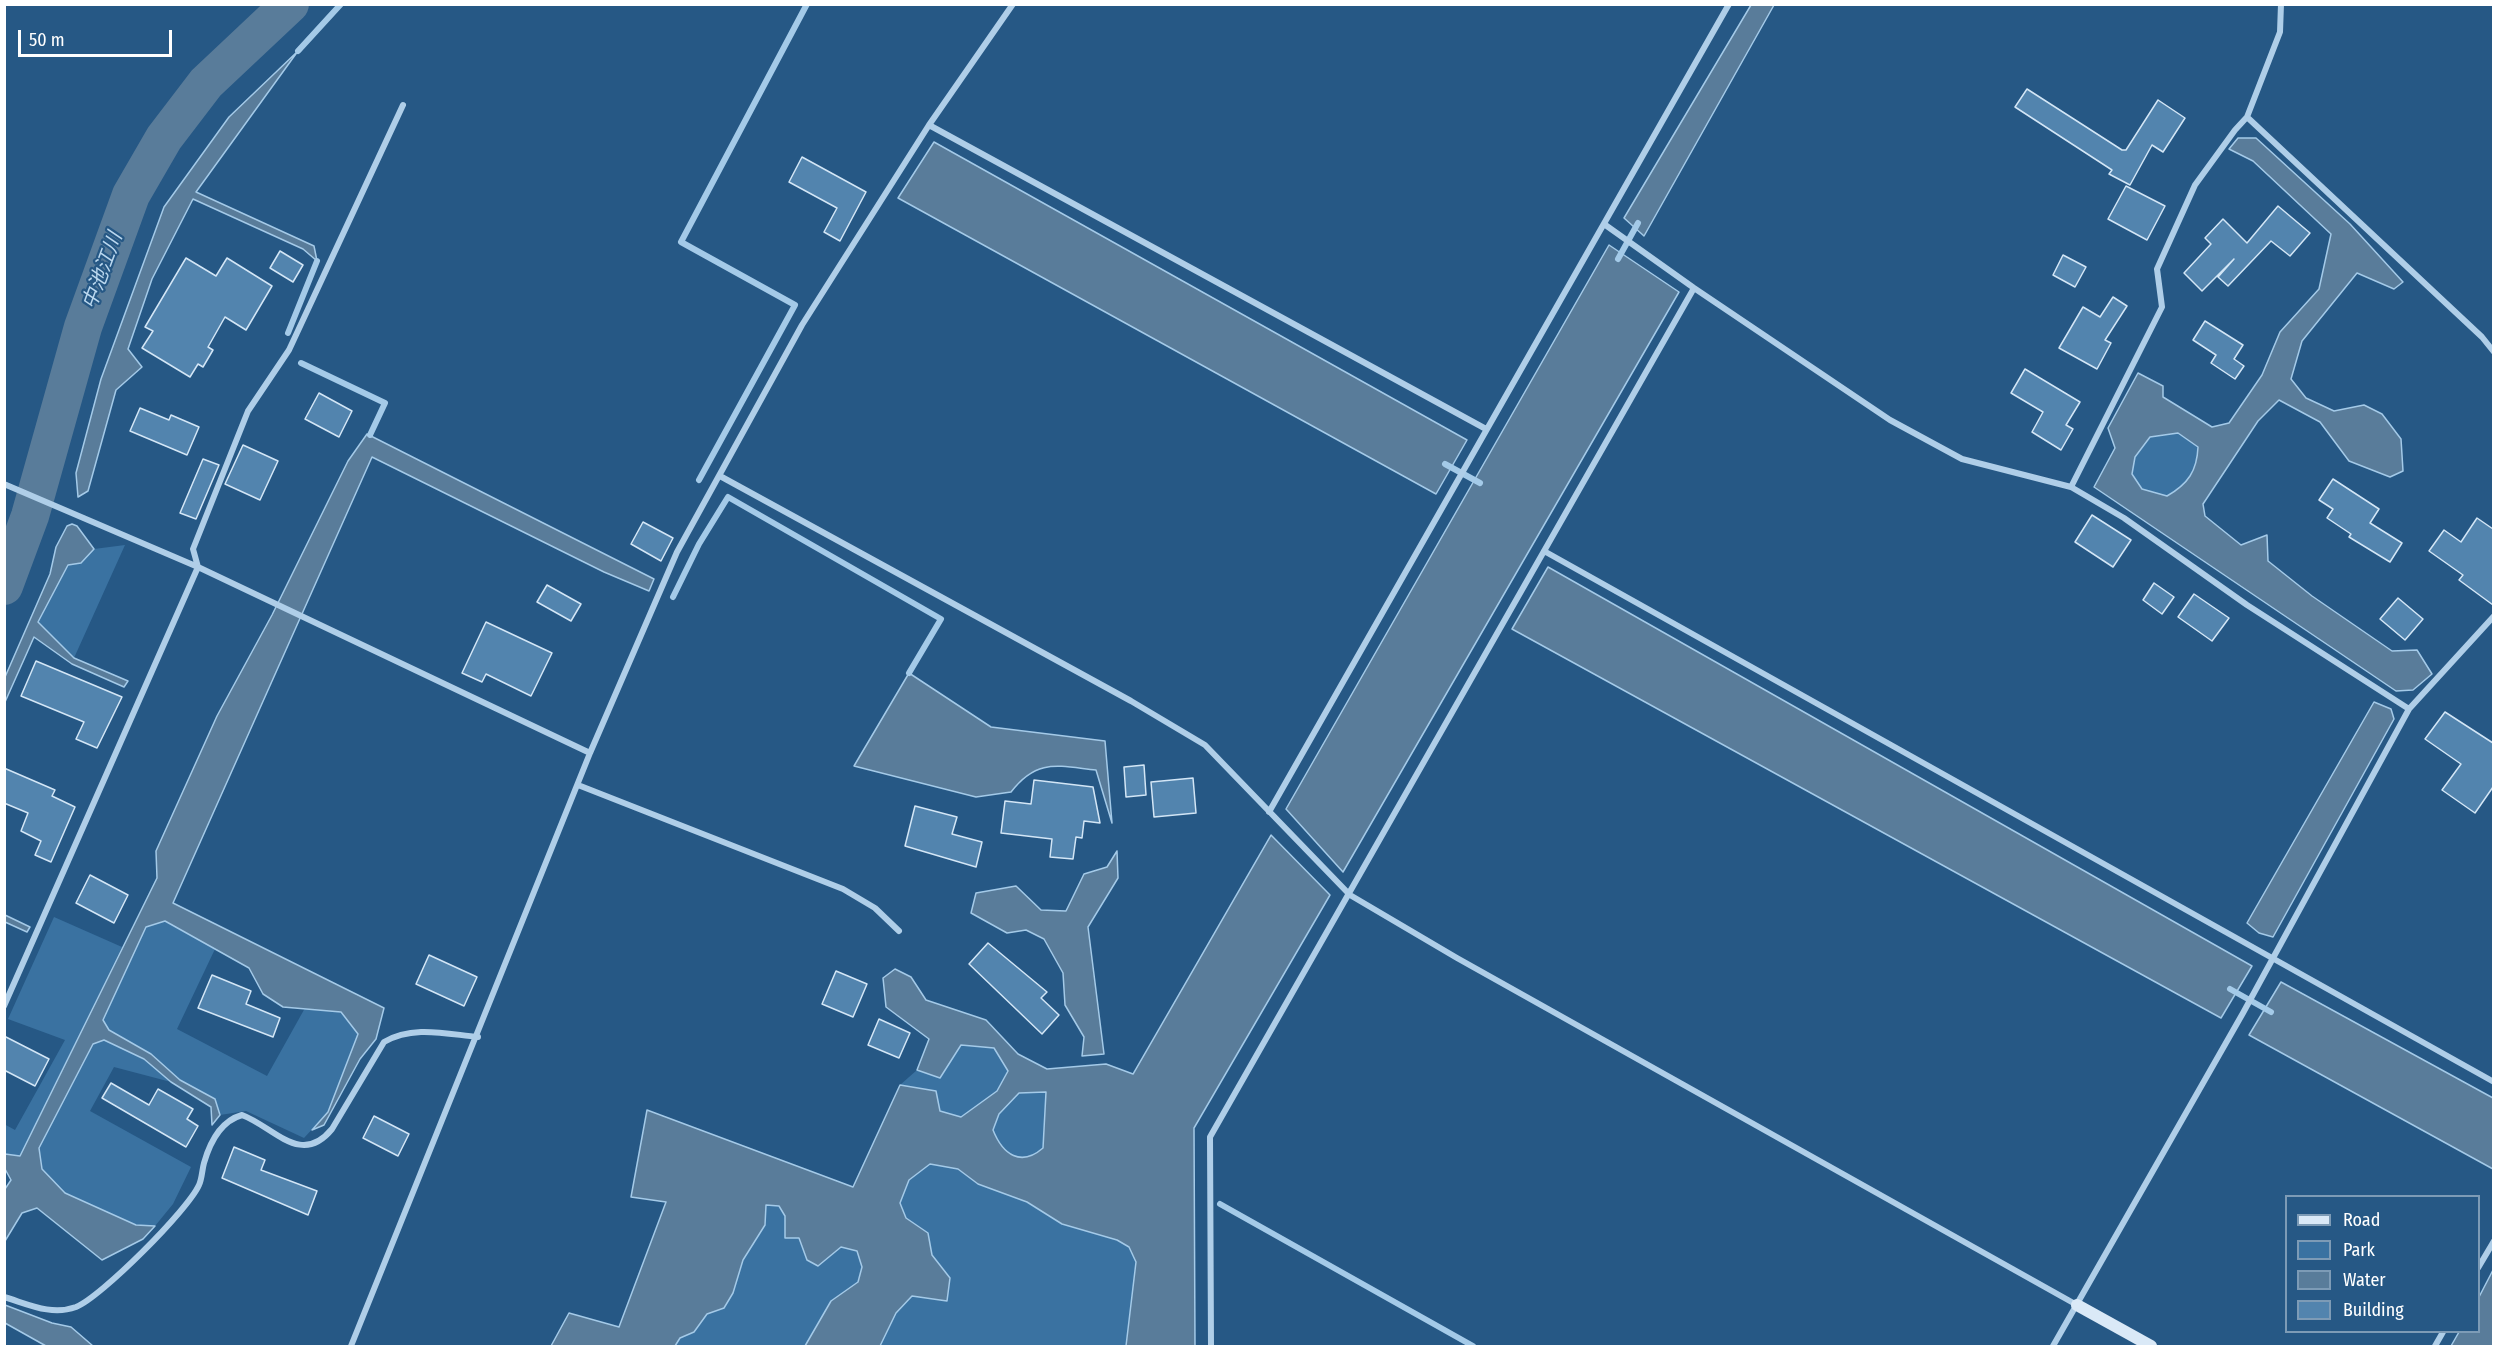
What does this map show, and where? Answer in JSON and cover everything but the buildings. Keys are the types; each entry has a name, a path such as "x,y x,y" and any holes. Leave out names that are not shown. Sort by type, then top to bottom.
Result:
{"street":[{"path":"351,1347 478,1037 590,753 677,552 802,325 929,125 1013,4"},
{"path":"1269,812 1729,4"},
{"path":"2071,486 2162,307 2157,269 2195,185 2247,117 2280,32 2282,4"},
{"path":"4,1006 198,567 193,549 248,411 289,350 403,105"},
{"path":"2247,117 2482,337 2493,352"},
{"path":"929,125 1486,429"},
{"path":"1604,224 1694,288 1890,420 1962,459 2071,486 2124,518 2247,605 2409,709"},
{"path":"1211,1347 1210,1137 1694,288"},
{"path":"720,476 1131,701 1205,745 1350,895 1467,964 2151,1347"},
{"path":"4,483 198,567 590,753"},
{"path":"1544,551 2493,1082"},
{"path":"2053,1347 2256,988 2409,709 2493,616"},
{"path":"578,785 843,889 875,908 899,930"},
{"path":"4,1297 42,1310 75,1307 90,1299 160,1235 199,1186 205,1161 220,1128 232,1118 242,1115 295,1145 311,1144 325,1138 332,1129 384,1042 399,1034 413,1031 478,1037"},
{"path":"2480,1264 2493,1241"},
{"path":"2435,1347 2442,1333"}],"green space":[{"path":"2179,433 2198,446 2194,470 2181,487 2167,496 2142,489 2132,474 2135,457 2150,437"},
{"path":"125,545 74,658 38,622 68,565 81,563 94,549"},
{"path":"54,917 122,947 20,1156 5,1154 4,1124 15,1130 65,1040 8,1019"},
{"path":"165,921 215,949 177,1029 267,1076 305,1008 341,1011 358,1034 328,1112 304,1138 246,1111 220,1115 215,1099 180,1080 151,1054 109,1030 103,1020 145,927"},
{"path":"104,1040 144,1059 171,1082 114,1067 90,1111 191,1167 173,1204 155,1226 136,1225 64,1193 42,1169 39,1148 93,1044"},
{"path":"961,1045 994,1048 1008,1071 997,1091 962,1117 940,1111 900,1085 917,1070 940,1078"},
{"path":"1046,1092 1043,1148 1027,1157 1013,1156 1002,1146 993,1130 999,1114 1019,1093"},
{"path":"930,1164 958,1169 978,1184 1027,1202 1062,1224 1117,1240 1129,1247 1136,1262 1126,1346 880,1346 896,1313 912,1296 947,1301 950,1278 932,1255 928,1233 906,1218 900,1202 909,1180"},
{"path":"766,1205 779,1205 785,1216 787,1230 799,1238 807,1260 818,1266 841,1247 857,1251 862,1266 858,1282 831,1301 805,1346 675,1346 680,1338 694,1332 707,1314 724,1308 733,1293 743,1260 765,1225"}],"water":[{"path":"1751,5 1774,5 1644,236 1624,218"},
{"path":"298,51 196,192 314,246 317,261 303,249 193,199 152,279 128,349 142,367 116,390 88,491 78,497 76,473 101,379 164,207 229,117"},
{"path":"2238,138 2256,138 2350,224 2403,282 2394,289 2357,273 2302,341 2291,379 2306,398 2334,411 2364,405 2382,414 2401,439 2403,471 2390,477 2349,461 2320,422 2279,400 2258,421 2203,504 2205,516 2241,545 2267,535 2268,561 2312,596 2392,651 2417,650 2432,674 2413,690 2396,691 2094,487 2115,448 2108,428 2138,373 2163,386 2163,397 2212,427 2229,423 2262,375 2280,332 2319,289 2331,234 2253,161 2229,149","holes":["2178,433 2198,447 2196,463 2190,476 2181,487 2167,496 2142,489 2132,474 2135,457 2150,437"]},
{"path":"934,142 1467,440 1436,494 898,198"},
{"path":"1609,245 1679,292 1343,872 1286,809"},
{"path":"367,434 654,579 649,591 604,572 372,457 173,903 384,1008 376,1039 360,1059 324,1125 312,1130 328,1112 358,1034 341,1012 283,1007 263,994 249,968 165,921 146,927 103,1020 109,1030 151,1054 180,1080 215,1099 220,1115 212,1125 211,1107 171,1082 144,1059 104,1040 93,1044 39,1148 42,1169 65,1193 136,1225 155,1226 143,1239 102,1260 37,1208 22,1213 5,1241 5,1189 11,1180 5,1169 5,1154 20,1156 157,878 156,851 217,716 272,615 348,461"},
{"path":"72,524 77,526 94,549 81,563 68,565 38,622 74,658 128,681 124,687 72,664 34,637 5,702 5,677 50,574 56,547 67,526"},
{"path":"1548,567 2252,966 2221,1018 1512,629"},
{"path":"909,673 991,727 1105,741 1112,823 1096,770 1059,766 1039,769 1021,781 1011,792 976,797 854,766"},
{"path":"2374,702 2391,709 2394,719 2273,937 2259,933 2247,923"},
{"path":"1271,835 1330,895 1194,1128 1195,1346 1126,1346 1136,1262 1129,1247 1117,1240 1062,1224 1027,1202 978,1184 958,1169 930,1164 909,1180 900,1203 906,1218 928,1233 932,1255 950,1278 947,1301 912,1296 896,1313 880,1346 805,1346 831,1301 858,1282 862,1267 857,1251 841,1247 818,1266 807,1260 799,1238 785,1238 785,1216 779,1206 766,1205 765,1225 743,1260 733,1293 724,1308 707,1314 694,1332 680,1338 675,1346 551,1346 569,1313 619,1327 666,1202 631,1197 647,1110 853,1187 900,1085 936,1091 940,1111 961,1117 997,1091 1008,1071 994,1048 961,1045 940,1078 917,1070 929,1039 886,1007 883,978 895,969 911,977 926,1000 986,1020 1018,1054 1047,1069 1106,1064 1133,1074","holes":["1046,1092 1043,1148 1027,1157 1014,1156 1002,1146 993,1130 999,1114 1019,1093"]},
{"path":"1117,851 1118,878 1088,927 1104,1054 1082,1056 1084,1037 1065,1005 1063,973 1044,939 1026,930 1007,933 971,913 976,893 1016,886 1041,910 1066,911 1084,874 1107,867"},
{"path":"5,915 30,927 27,932 5,922"},
{"path":"2281,982 2493,1098 2493,1169 2249,1035"},
{"path":"2493,1270 2493,1346 2451,1346 2458,1333 2480,1333 2480,1295"},
{"path":"5,1305 52,1323 71,1327 93,1346 46,1346 5,1323"}],"waterway":[{"name":"中池江川","path":"4,586 30,516 83,327 131,195 164,138 206,83 290,4"},
{"path":"298,51 341,4"},
{"path":"699,480 795,305 681,242 807,4"},
{"path":"1618,259 1638,223"},
{"path":"288,333 317,261"},
{"path":"301,363 385,403 370,435"},
{"path":"1445,464 1480,483"},
{"path":"673,597 699,544 728,497 941,619 909,673"},
{"path":"2230,989 2271,1012"},
{"path":"1220,1204 1473,1346"}]}
